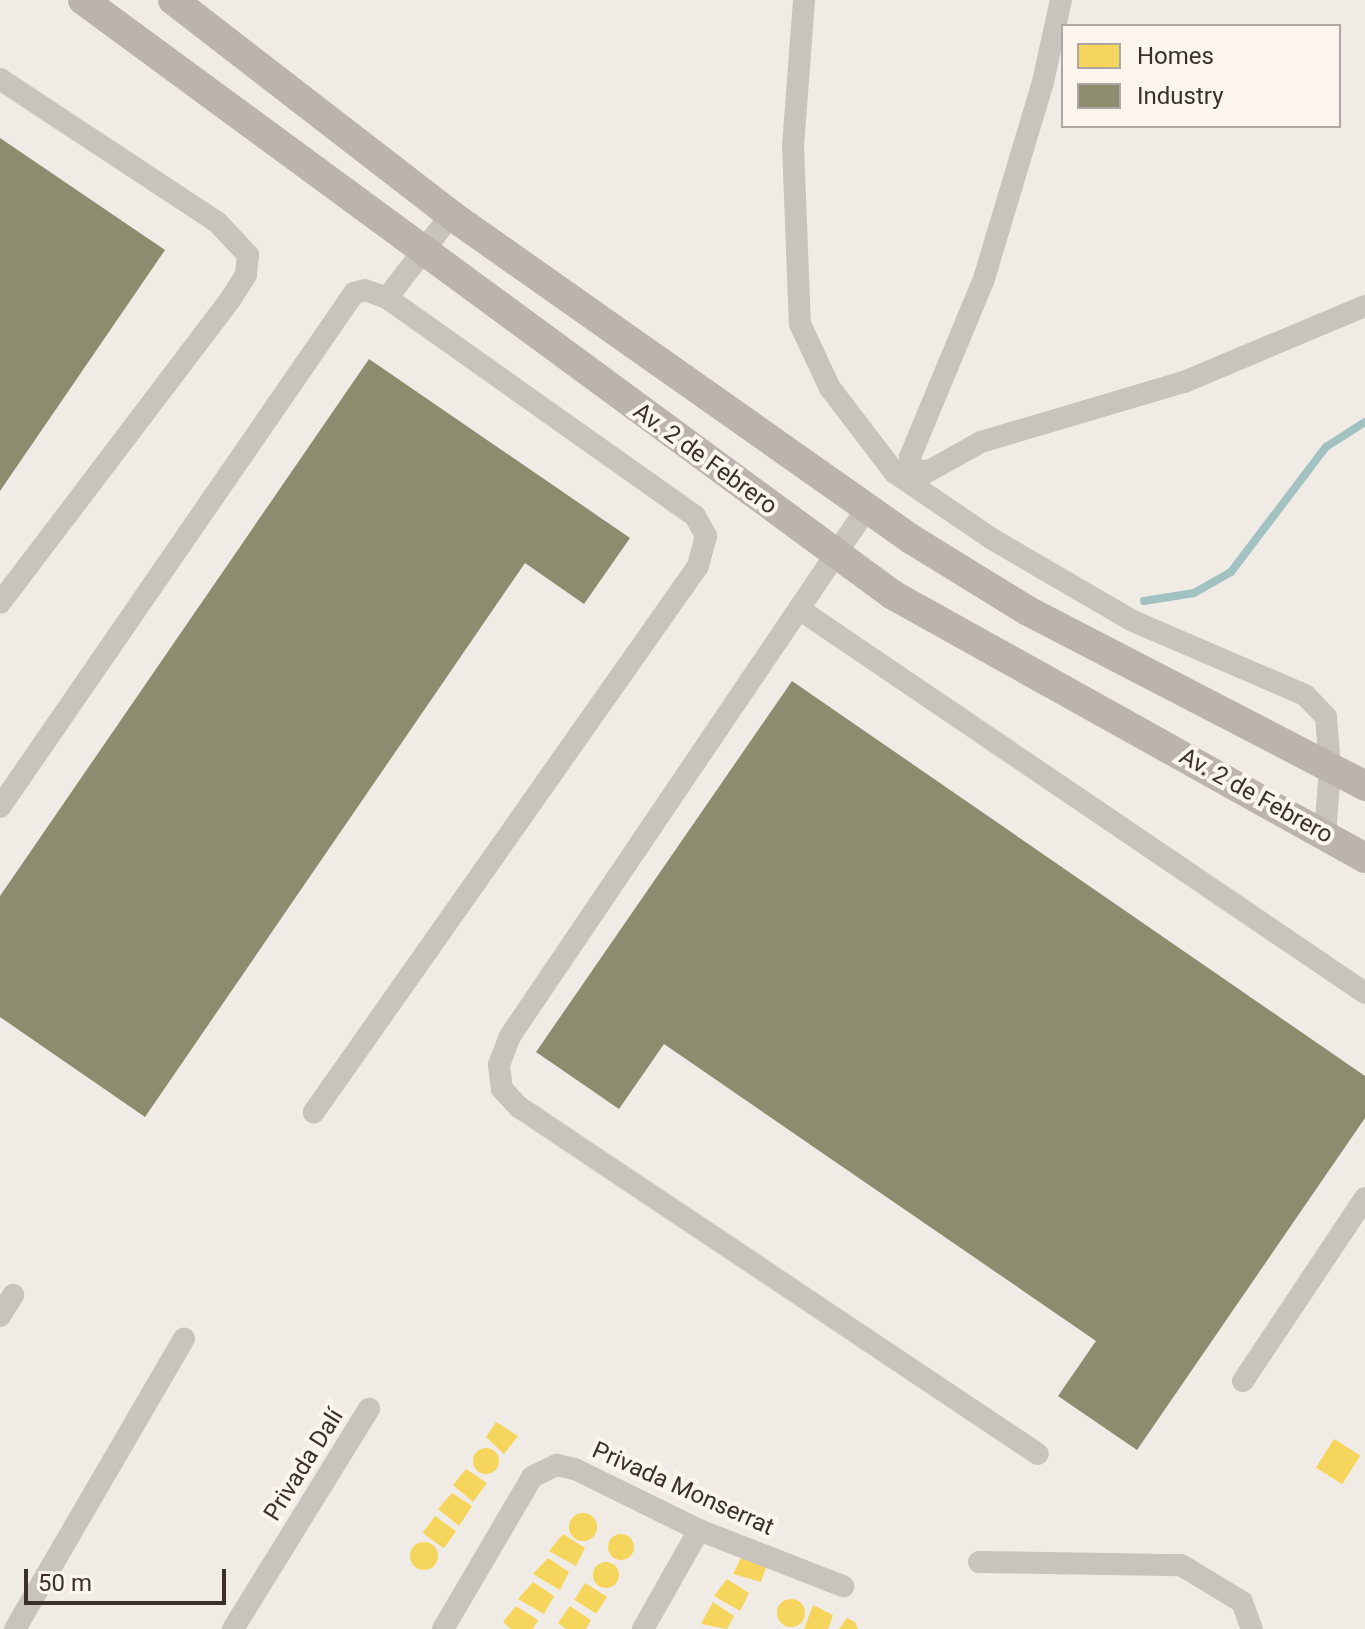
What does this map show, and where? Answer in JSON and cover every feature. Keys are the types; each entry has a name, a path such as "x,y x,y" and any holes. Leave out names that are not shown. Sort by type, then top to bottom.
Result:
{"main road":[{"name":"Av. 2 de Febrero","path":"83,0 185,70 422,254 893,595 1365,858"},
{"path":"173,0 451,215 867,508 1028,611 1365,786"}],"street":[{"path":"804,0 793,145 800,324 830,388 895,473 992,539 1133,621 1305,695 1326,717 1330,768 1325,835"},
{"path":"1061,0 1043,82 984,279 910,457 911,468 927,472 981,442 1184,382 1365,306"},
{"path":"0,79 218,223 248,255 246,275 230,300 0,603"},
{"path":"387,298 451,215"},
{"path":"0,807 342,303 365,290 387,298 695,516 706,536 705,553 314,1112"},
{"path":"867,508 510,1036 499,1065 502,1089 519,1107 1038,1454"},
{"path":"799,609 1365,993"},
{"path":"1243,1381 1365,1198"},
{"path":"0,1316 13,1295"},
{"path":"15,1629 184,1339"},
{"name":"Privada Dalí","path":"233,1629 369,1409"},
{"name":"Privada Monserrat","path":"443,1629 541,1469 575,1469 699,1530 843,1586"},
{"path":"643,1629 699,1530"},
{"path":"979,1562 1181,1565 1242,1602 1252,1629"}],"building: Homes":[{"path":"496,1422 518,1436 504,1454 486,1437"},
{"path":"1334,1439 1360,1455 1342,1484 1316,1468"},
{"path":"486,1448 495,1452 499,1461 495,1470 486,1474 477,1470 473,1461 477,1452"},
{"path":"466,1469 487,1483 473,1502 453,1485"},
{"path":"452,1493 472,1506 459,1526 438,1509"},
{"path":"583,1513 593,1517 597,1527 593,1537 583,1541 573,1537 569,1527 573,1517"},
{"path":"435,1516 456,1531 444,1548 423,1533"},
{"path":"563,1534 585,1548 576,1566 549,1551"},
{"path":"621,1534 630,1538 634,1547 630,1556 621,1560 612,1556 608,1547 612,1538"},
{"path":"424,1542 434,1546 438,1556 434,1566 424,1570 414,1566 410,1556 414,1546"},
{"path":"743,1554 767,1564 761,1582 733,1574"},
{"path":"548,1558 569,1572 560,1590 533,1574"},
{"path":"606,1562 616,1565 619,1575 616,1585 606,1588 596,1585 593,1575 596,1565"},
{"path":"727,1579 749,1593 740,1611 714,1596"},
{"path":"533,1582 554,1596 544,1614 518,1599"},
{"path":"585,1583 607,1597 596,1614 574,1600"},
{"path":"791,1599 801,1603 805,1613 801,1623 791,1627 781,1623 777,1613 781,1603"},
{"path":"713,1602 734,1616 727,1629 701,1624"},
{"path":"813,1605 833,1615 828,1629 804,1629"},
{"path":"516,1606 538,1620 533,1629 511,1629 503,1622"},
{"path":"570,1606 591,1620 586,1629 566,1629 558,1623"},
{"path":"847,1618 855,1622 858,1629 839,1629"}],"building: Industry":[{"path":"0,138 165,250 0,491"},
{"path":"369,359 630,538 584,604 525,563 145,1117 0,1017 0,896"},
{"path":"792,681 1365,1076 1365,1118 1137,1450 1058,1396 1096,1341 664,1044 619,1109 536,1052"}],"waterway":[{"path":"1144,601 1194,593 1231,572 1326,447 1365,422"}]}
